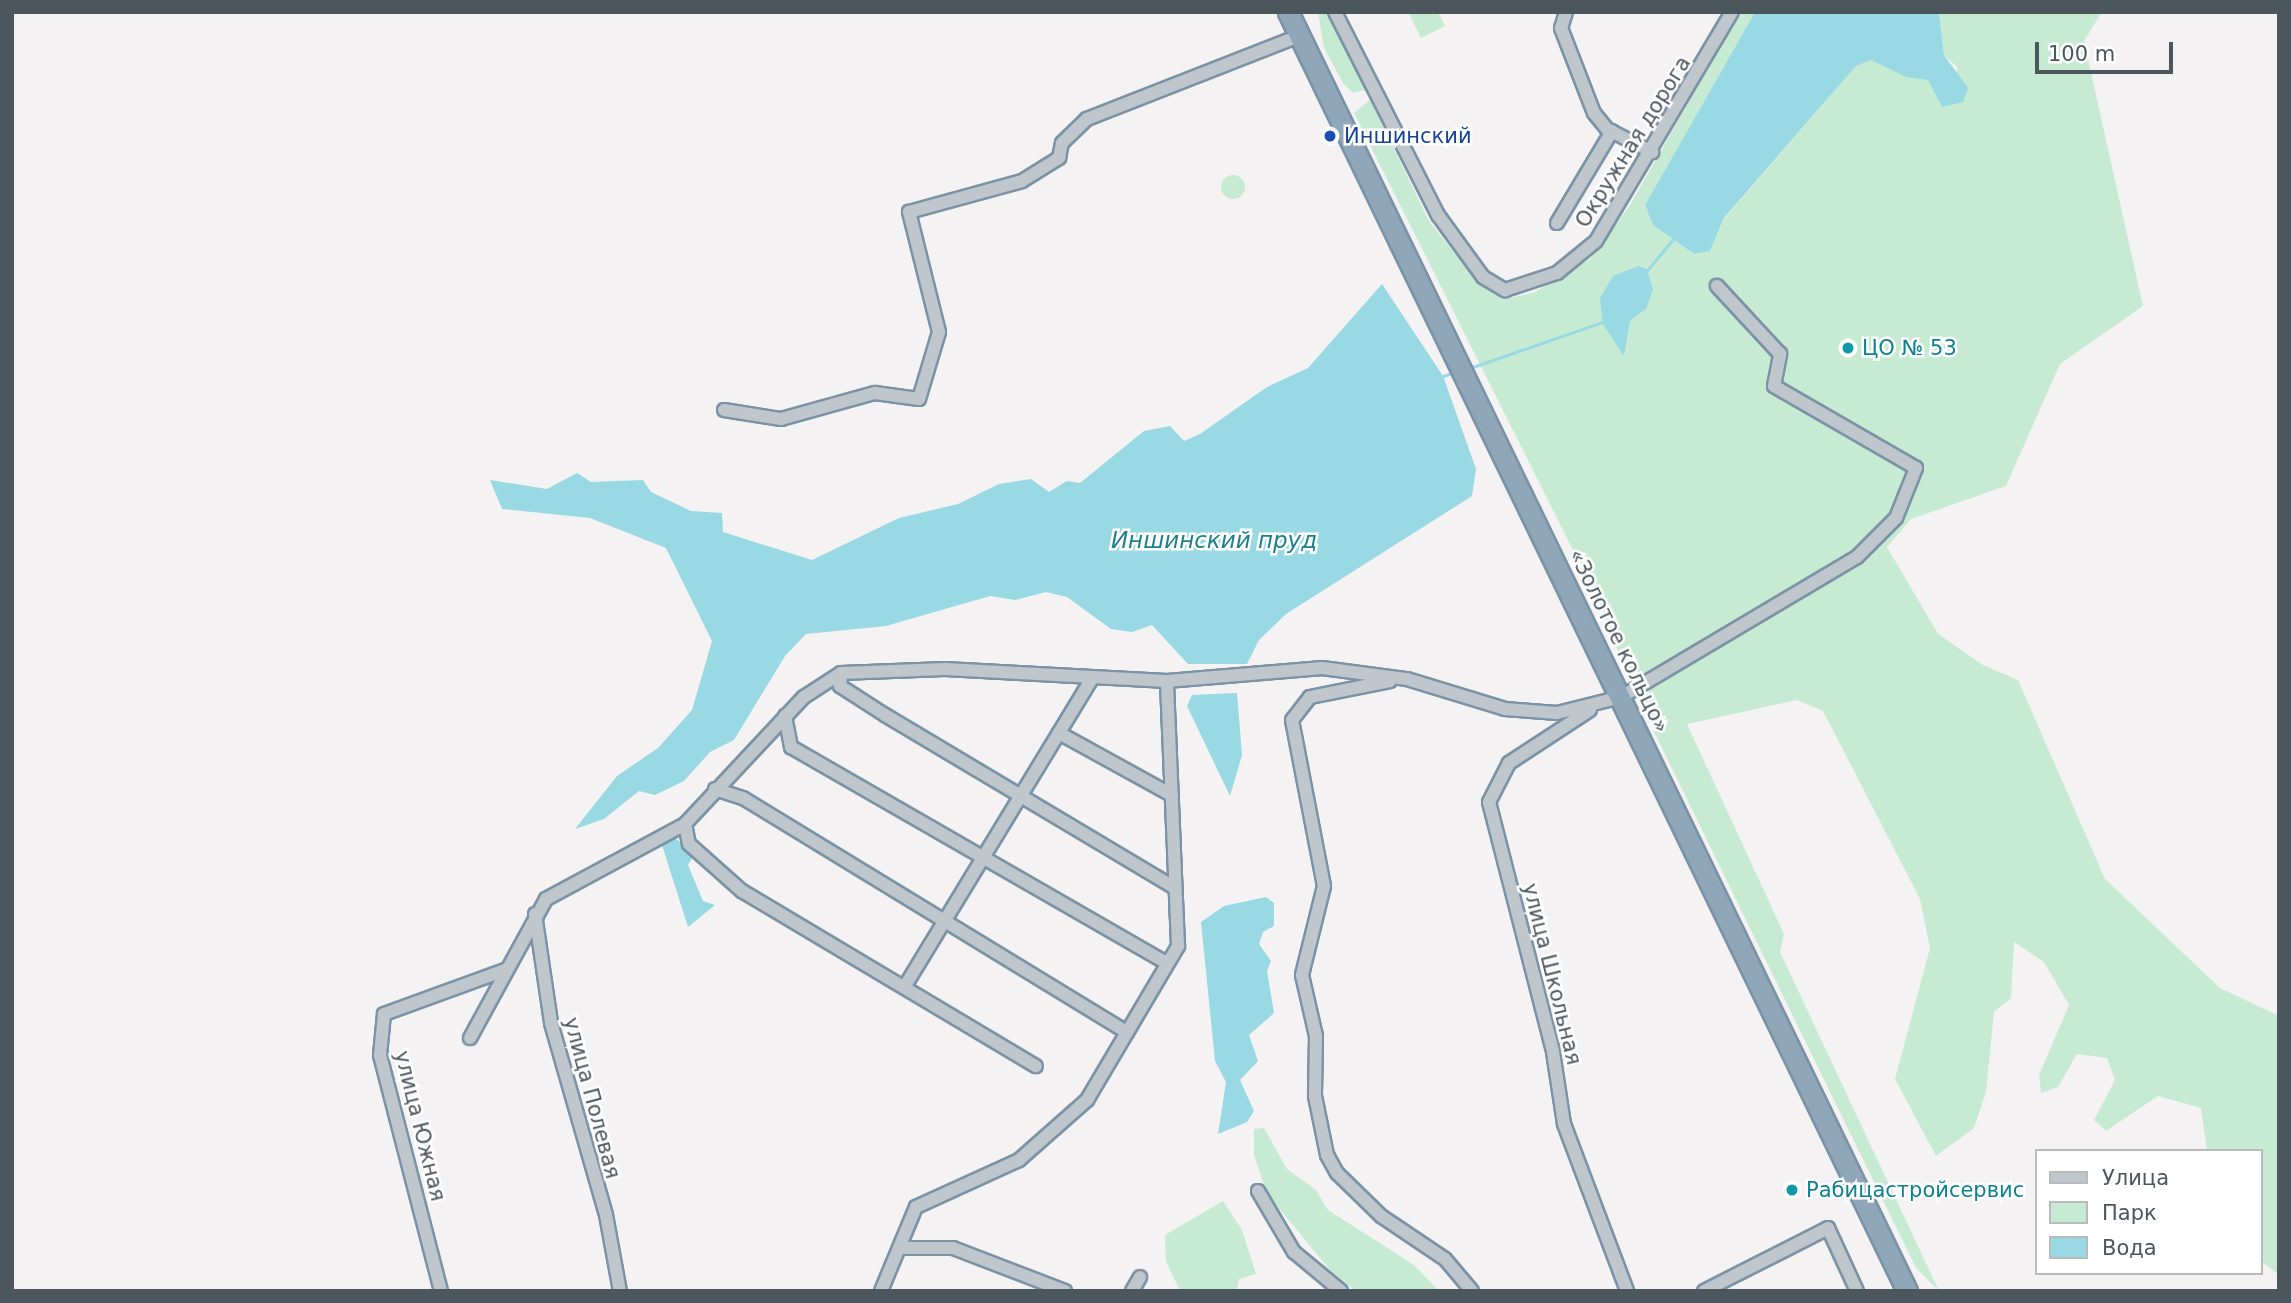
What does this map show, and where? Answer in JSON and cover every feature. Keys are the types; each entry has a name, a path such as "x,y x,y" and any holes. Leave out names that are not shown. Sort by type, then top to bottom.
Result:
{"highway":[{"name":"«Золотое кольцо»","path":"1288,12 1907,1291"}],"street":[{"name":"Окружная дорога","path":"1335,12 1438,215 1498,288 1528,287 1577,260 1605,230 1732,12"},
{"path":"1566,12 1561,28 1594,113 1612,131 1652,152"},
{"path":"724,410 781,419 875,393 919,399 939,332 909,212 1022,181 1059,158 1062,143 1087,119 1299,36"},
{"path":"1557,223 1612,131"},
{"path":"470,1038 546,899 685,824 785,716 841,673 945,669 1167,681 1322,668 1408,679 1505,709 1593,708 1621,697 1857,557 1889,527 1916,477 1914,466 1774,386 1780,354 1717,286"},
{"path":"841,673 840,686 1174,887"},
{"path":"905,986 1092,678"},
{"path":"1408,679 1315,695 1293,715 1324,886 1304,956 1302,992 1316,1036 1313,1082 1331,1164 1381,1216 1444,1259 1472,1291"},
{"path":"881,1291 918,1205 1020,1160 1066,1121 1095,1088 1182,933 1174,887 1167,681"},
{"name":"улица Школьная","path":"1593,708 1506,766 1489,802 1553,1052 1564,1124 1627,1291"},
{"path":"785,716 791,747 982,860 1166,963"},
{"path":"1059,733 1172,795"},
{"path":"715,789 743,798 943,923 1128,1032"},
{"path":"685,824 689,844 742,891 1036,1066"},
{"name":"улица Полевая","path":"535,915 551,1023 606,1215 621,1291"},
{"name":"улица Южная","path":"441,1291 380,1055 384,1014 505,970"},
{"path":"1258,1191 1294,1252 1341,1291"},
{"path":"1704,1291 1828,1228 1857,1291"},
{"path":"899,1248 953,1248 1065,1291"},
{"path":"1132,1291 1140,1277"}],"green space":[{"path":"1318,12 1329,12 1365,90 1353,93 1343,83 1324,48"},
{"path":"1408,12 1438,12 1445,26 1421,38"},
{"path":"1740,12 1755,12 1645,205 1653,225 1694,254 1710,251 1724,219 1856,66 1871,60 1929,80 1942,107 1958,68 1944,55 1939,12 2102,12 2084,41 2143,306 2060,364 2006,486 1911,519 1887,547 1938,634 1983,665 2018,680 2105,879 2220,988 2279,1016 2279,1275 2263,1263 2263,1149 2207,1149 2201,1108 2158,1096 2106,1131 2094,1120 2115,1080 2107,1058 2077,1054 2058,1087 2041,1093 2039,1075 2069,1005 2044,962 2014,942 2011,998 1994,1012 1986,1092 1974,1128 1936,1156 1895,1079 1930,948 1920,899 1823,711 1797,700 1687,724 1784,934 1780,952 1939,1291 1916,1268 1641,705 1652,686 1643,674 1625,670 1599,602 1354,113 1370,100 1429,221 1476,280 1507,299 1535,292 1590,259 1630,205","holes":["1613,276 1646,309 1630,321 1623,355"]},
{"path":"1233,175 1242,178 1245,187 1242,196 1233,199 1224,196 1221,187 1224,178"},
{"path":"1264,1128 1287,1169 1316,1190 1328,1210 1414,1265 1439,1291 1356,1291 1330,1270 1267,1194 1254,1155 1254,1129"},
{"path":"1223,1201 1242,1230 1256,1274 1239,1279 1237,1291 1180,1291 1166,1261 1165,1235"}],"water":[{"path":"1755,12 1939,12 1944,55 1968,88 1963,102 1942,107 1928,80 1906,77 1871,60 1856,66 1724,218 1710,251 1694,254 1653,225 1645,205"},
{"path":"1638,266 1647,269 1653,290 1646,309 1630,321 1624,356 1603,324 1600,298 1613,276"},
{"name":"Иншинский пруд","path":"1382,284 1443,376 1476,469 1472,496 1286,614 1259,640 1247,664 1188,664 1152,625 1132,632 1111,629 1067,597 1046,592 1015,600 990,596 886,626 806,634 785,656 734,740 710,752 684,781 655,795 639,791 604,819 575,829 617,776 658,748 692,710 712,641 666,548 590,518 502,509 490,480 547,489 577,473 591,482 643,480 651,492 691,511 722,513 723,532 812,560 899,518 958,504 999,484 1031,479 1049,492 1067,481 1080,483 1144,431 1170,426 1184,441 1200,434 1267,387 1308,368"},
{"path":"1237,693 1242,755 1230,796 1187,706 1192,695"},
{"path":"672,835 694,855 688,865 703,901 715,905 688,927 662,845"},
{"path":"1266,897 1274,903 1274,926 1263,932 1259,944 1271,961 1267,971 1274,1013 1249,1035 1258,1061 1240,1080 1254,1111 1247,1122 1218,1134 1226,1082 1215,1061 1201,922 1224,906"}],"waterway":[{"path":"1645,273 1674,238"},
{"path":"1470,368 1605,321"},
{"path":"1443,376 1453,373"}],"place":[{"name":"Иншинский","path":"1330,136"},
{"name":"ЦО № 53","path":"1848,348"},
{"name":"Рабицастройсервис","path":"1792,1190"}]}
